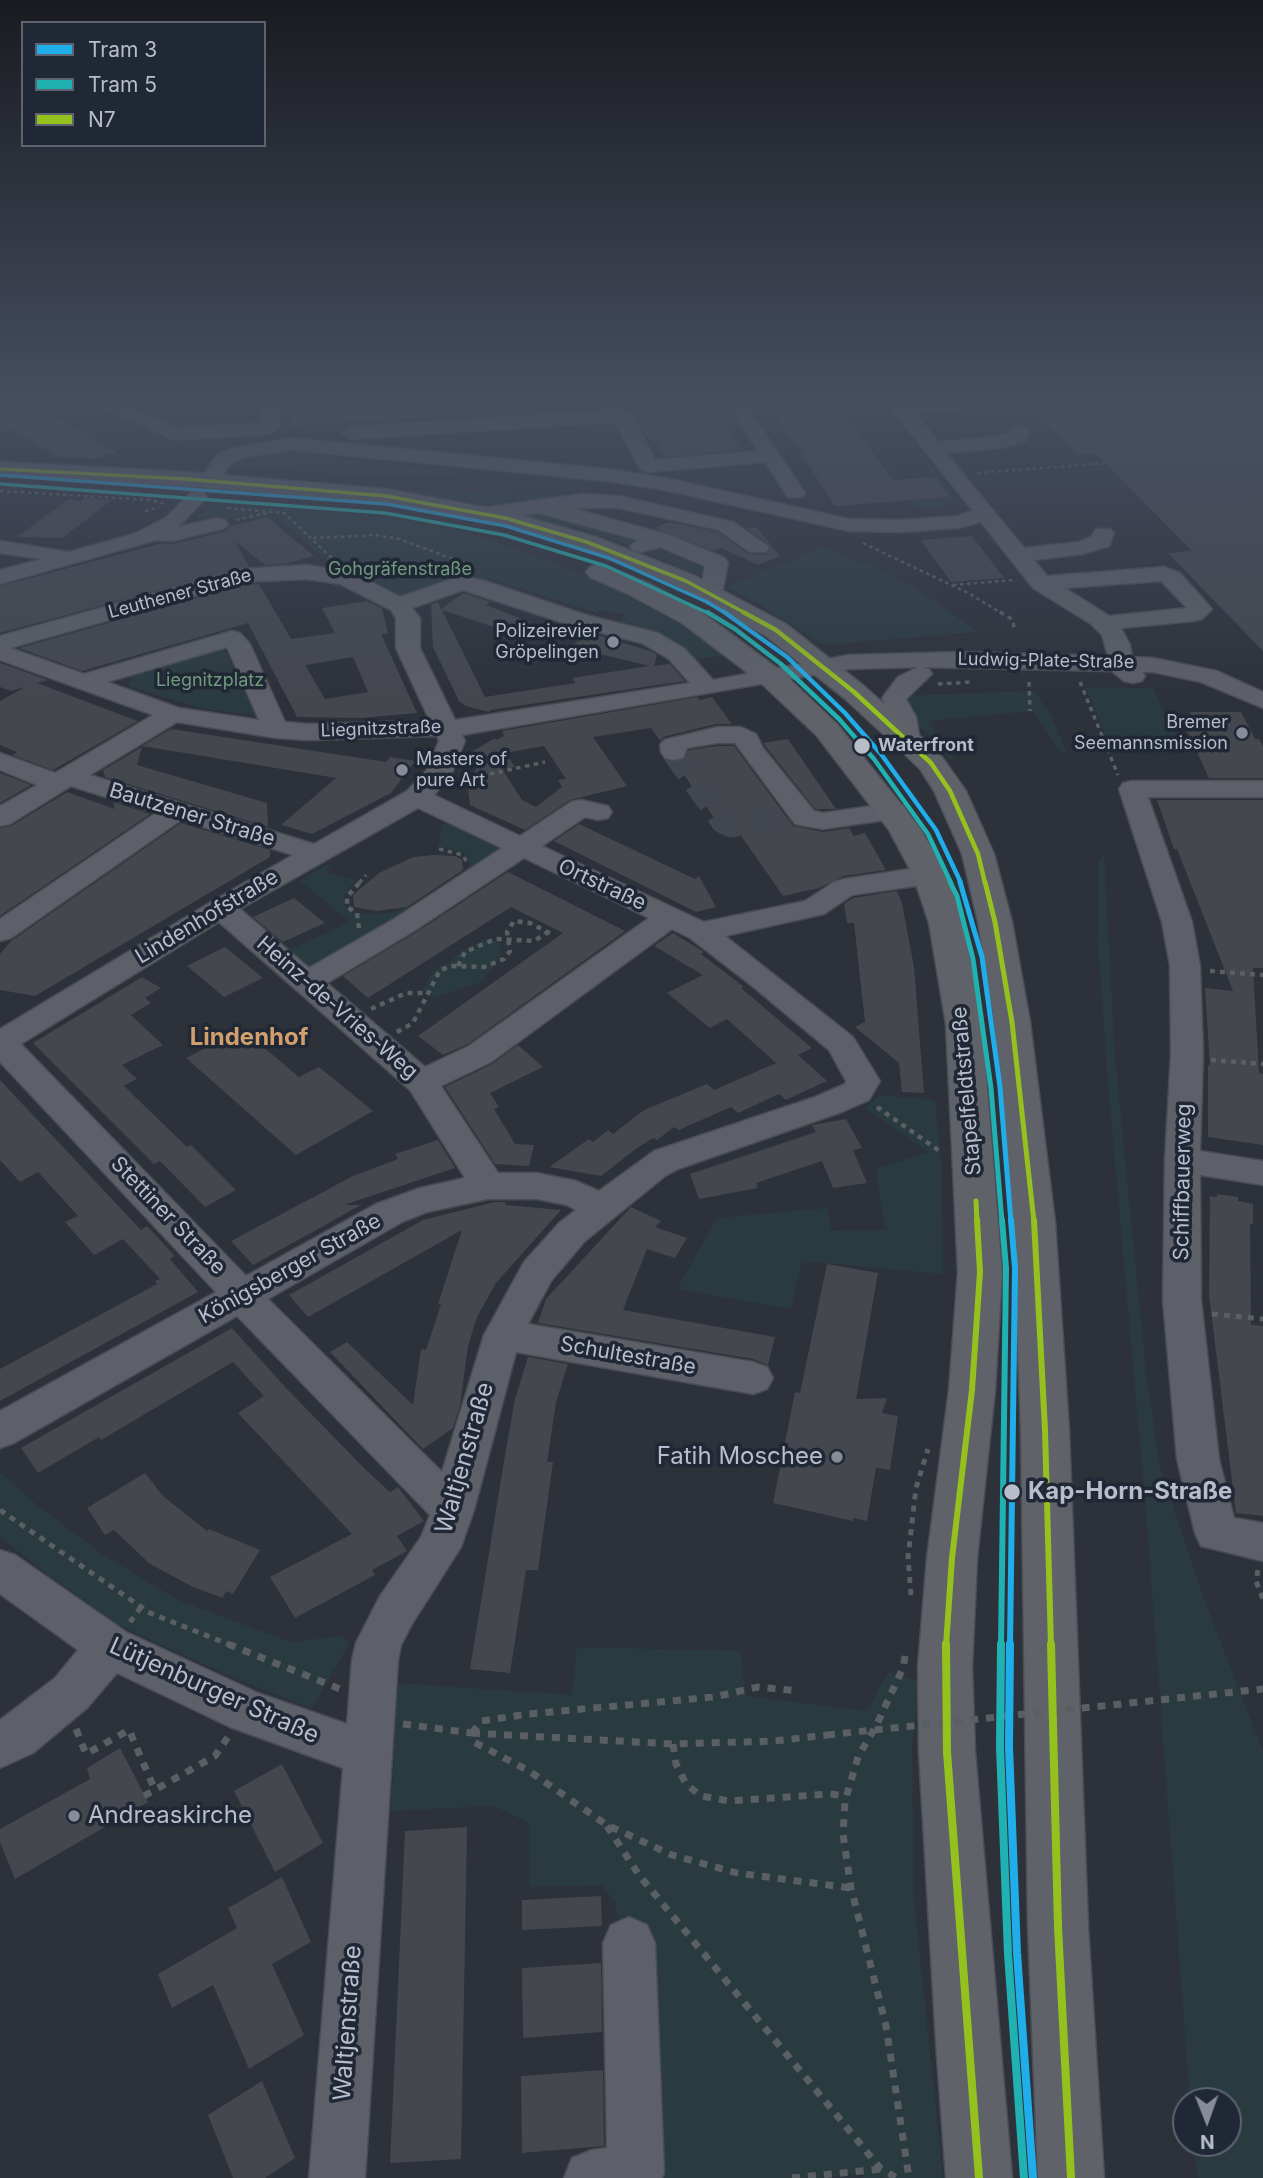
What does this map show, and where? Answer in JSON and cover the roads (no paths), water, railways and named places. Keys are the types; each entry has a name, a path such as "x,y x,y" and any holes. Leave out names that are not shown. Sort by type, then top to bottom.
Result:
{"main road":[{"name":"Stapelfeldtstraße","path":"288,501 382,512 490,532 559,555 639,589 691,617 771,677 844,749 893,811 930,875 946,923 964,1024 980,1272 972,1390 952,1558 946,1667 947,1752 979,2178"},
{"path":"411,501 482,514 614,551 711,594 776,630 829,672 931,763 950,791 978,854 995,922 1012,1023 1034,1222 1044,1402 1058,1927 1071,2178"}],"street":[{"path":"0,577 128,545 174,521 185,501"},
{"path":"482,514 579,501"},
{"path":"539,507 596,520 661,540 717,563 758,547 726,526 684,514 619,502 595,501"},
{"path":"780,501 796,503 822,520 876,526 958,522 986,514"},
{"path":"975,501 1039,580 1103,623 1112,632 1127,669"},
{"path":"155,532 172,535 222,516"},
{"path":"1017,555 1082,548 1101,541 1103,533"},
{"path":"614,551 661,540"},
{"path":"0,547 59,555 68,560"},
{"path":"711,594 717,563"},
{"name":"Leuthener Straße","path":"0,643 241,576 266,573 307,572 346,578 399,605"},
{"path":"1039,580 1164,574 1172,578 1200,609 1194,614 1103,623"},
{"path":"418,797 439,774 452,741 408,648 408,618 399,605 461,583 578,620 650,638 664,645 688,664 707,688"},
{"path":"82,682 232,638 276,730"},
{"name":"Liegnitzstraße","path":"0,652 173,714 217,723 276,730 360,731 470,727 771,677 829,672"},
{"name":"Ludwig-Plate-Straße","path":"829,672 849,662 960,659 1127,669 1263,707"},
{"name":"Ludwig-Plate-Straße","path":"829,672 924,680 1049,671 1176,668 1208,676 1263,701"},
{"path":"907,740 903,717 894,704 894,698 907,682 924,680"},
{"path":"0,818 173,714"},
{"path":"674,752 673,745 680,742 731,734 747,739 795,815 824,821 893,811"},
{"name":"Bautzener Straße","path":"0,761 178,810 315,853"},
{"name":"Schiffbauerweg","path":"1263,789 1121,771 1177,922 1185,965 1187,1054 1182,1160 1182,1311 1198,1459 1216,1533 1263,1542"},
{"name":"Ortstraße","path":"418,797 701,932 842,1044 863,1082 857,1092"},
{"name":"Lindenhofstraße","path":"0,1042 221,908 418,797"},
{"path":"308,981 361,950 581,808 598,812"},
{"path":"0,932 178,810"},
{"path":"701,932 814,908 844,888 930,875"},
{"name":"Heinz-de-Vries-Weg","path":"221,908 422,1082 488,1186"},
{"path":"422,1082 480,1054 670,917"},
{"path":"0,1014 36,1020"},
{"name":"Stettiner Straße","path":"0,1042 244,1295 299,1356 453,1510"},
{"name":"Waltjenstraße","path":"337,2178 366,1754 379,1643 396,1610 439,1547 453,1510 503,1335 537,1272 572,1233 600,1207 666,1160 828,1105 857,1092"},
{"path":"1182,1160 1263,1173"},
{"name":"Königsberger Straße","path":"0,1431 389,1213 454,1192 488,1186 537,1186 576,1194 600,1207"},
{"name":"Schultestraße","path":"503,1335 753,1378"},
{"name":"Lütjenburger Straße","path":"0,1569 110,1647 247,1711 366,1754"},
{"path":"0,1745 16,1737 64,1698 110,1647"},
{"path":"592,2178 636,2174 629,1943"}],"tunnel":[{"path":"674,752 723,821 732,825 790,816"}],"tram line":[{"name":"5","path":"221,501 385,513 504,535 606,566 703,610 735,629 781,664 839,719 874,759 928,834 957,896 973,959 991,1088 1006,1268 1000,1747 1008,1954 1024,2178"},
{"name":"3","path":"341,501 386,504 506,526 609,558 707,602 740,622 787,657 845,713 881,754 936,830 965,893 982,957 1000,1087 1015,1268 1009,1747 1017,1953 1033,2178"}],"place":[{"name":"Polizeirevier Gröpelingen","path":"613,642"},
{"name":"Bremer Seemannsmission","path":"1242,733"},
{"name":"Waterfront","path":"862,746"},
{"name":"Masters of pure Art","path":"402,770"},
{"name":"Fatih Moschee","path":"837,1457"},
{"name":"Kap-Horn-Straße","path":"1012,1492"},
{"name":"Andreaskirche","path":"74,1816"}],"district":[{"name":"Lindenhof","path":"249,1038"}],"park label":[{"name":"Gohgräfenstraße","path":"400,570"},
{"name":"Liegnitzplatz","path":"210,681"}]}
